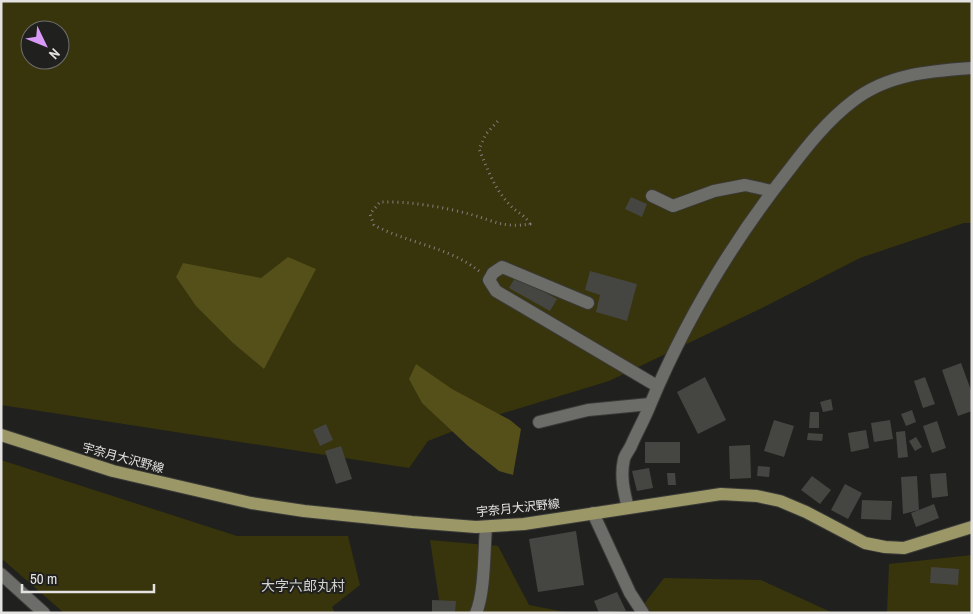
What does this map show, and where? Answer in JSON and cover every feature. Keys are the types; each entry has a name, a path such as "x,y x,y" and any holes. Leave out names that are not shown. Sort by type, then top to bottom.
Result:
{"main road":[{"name":"宇奈月大沢野線","path":"1,435 52,453 113,471 251,503 304,511 412,522 476,527 524,524 721,494 757,496 780,501 806,512 864,543 885,547 904,548 972,527"}],"street":[{"path":"628,508 622,489 624,459 657,386 689,321 734,247 772,191 816,135 853,101 880,84 920,73 972,68"},
{"path":"652,196 673,206 714,191 745,185 772,191"},
{"path":"588,303 502,267 492,273 489,280 496,291 657,386"},
{"path":"539,422 588,410 650,404"},
{"path":"592,513 630,593 643,613"},
{"path":"476,613 482,579 486,526"},
{"path":"1,574 44,613"}],"path":[{"path":"489,280 468,262 434,248 391,234 374,225 370,214 380,202 400,201 472,215 513,227 530,224 526,217 510,206 490,174 480,149 486,134 498,121"}],"shaded area":[{"path":"1,1 972,1 972,223 964,223 860,258 762,308 609,381 484,419 428,441 409,468 1,405"},
{"path":"288,257 316,269 264,369 233,343 196,306 176,277 183,263 261,278"},
{"path":"416,364 452,389 510,420 521,429 513,475 499,471 468,446 422,403 409,379"},
{"path":"1,460 237,536 348,536 360,585 332,607 335,613 64,613 1,558"},
{"path":"430,540 498,546 529,605 570,613 441,613"},
{"path":"972,555 972,613 887,613 889,564"},
{"path":"664,578 761,580 833,613 637,613"}],"building":[{"path":"631,197 647,204 642,217 625,209"},
{"path":"590,271 637,284 627,321 596,312 600,295 585,290"},
{"path":"516,276 557,299 550,311 509,288"},
{"path":"961,363 972,393 972,411 958,416 942,370"},
{"path":"705,377 726,420 698,434 677,392"},
{"path":"925,377 935,404 923,408 914,381"},
{"path":"831,399 833,410 823,412 820,402"},
{"path":"912,410 916,422 906,426 901,414"},
{"path":"810,412 819,412 819,428 809,428"},
{"path":"774,420 794,426 784,457 764,451"},
{"path":"890,420 893,439 874,442 871,423"},
{"path":"937,421 946,448 932,453 923,426"},
{"path":"326,424 333,440 320,446 313,430"},
{"path":"866,430 869,448 851,452 848,433"},
{"path":"905,431 908,457 898,458 896,432"},
{"path":"808,433 823,434 822,441 807,440"},
{"path":"916,437 922,447 915,451 909,441"},
{"path":"645,442 680,442 680,463 645,463"},
{"path":"750,445 751,478 730,479 729,446"},
{"path":"341,446 352,479 336,484 325,451"},
{"path":"758,466 770,467 769,477 757,476"},
{"path":"649,468 653,488 637,491 632,471"},
{"path":"667,473 675,473 676,485 668,485"},
{"path":"946,473 948,496 932,498 930,474"},
{"path":"812,476 831,490 820,504 801,490"},
{"path":"917,476 919,510 903,514 901,477"},
{"path":"845,484 862,493 848,519 831,510"},
{"path":"862,500 892,501 891,520 861,519"},
{"path":"934,504 939,518 916,527 911,513"},
{"path":"576,531 584,585 538,592 529,539"},
{"path":"931,567 959,569 958,585 930,583"},
{"path":"617,592 626,611 599,613 594,601"},
{"path":"432,600 456,601 455,613 432,613"}],"district":[{"name":"大字六郎丸村","path":"303,586"}]}
